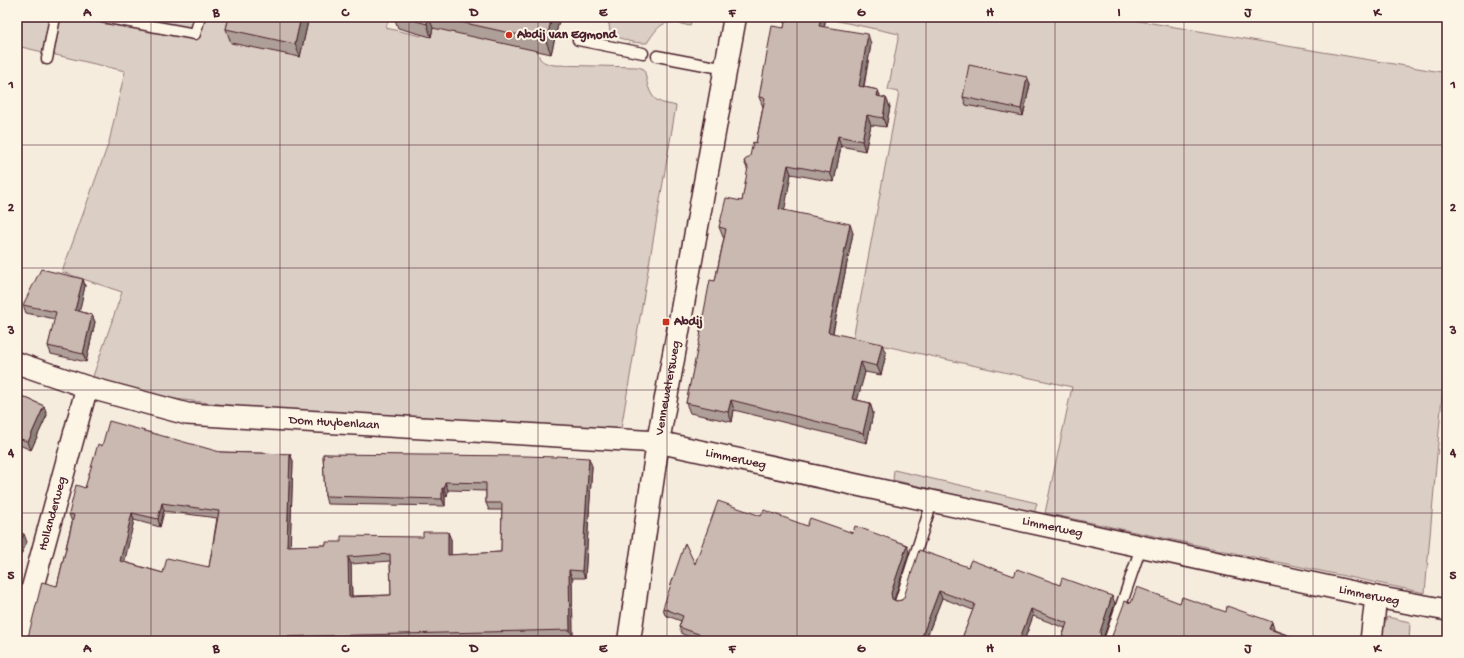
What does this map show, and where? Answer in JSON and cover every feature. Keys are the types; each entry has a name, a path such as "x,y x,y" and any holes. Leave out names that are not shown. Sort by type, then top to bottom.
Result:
{"street":[{"name":"Vennewatersweg","path":"629,641 658,442 735,17"},
{"name":"Dom Huybenlaan","path":"17,364 87,387 187,414 658,442"},
{"name":"Hollanderweg","path":"18,641 87,387"},
{"name":"Limmerweg","path":"658,442 1376,597 1447,610"},
{"path":"1372,641 1376,597"}],"lane":[{"path":"47,59 55,17"},
{"path":"103,17 133,19 196,34 200,17"},
{"path":"578,40 643,53"},
{"path":"657,56 726,69"},
{"path":"900,602 932,502"},
{"path":"1109,641 1141,546"}],"shaded area":[{"path":"17,17 71,17 118,26 138,27 163,17 389,17 386,28 421,36 424,23 537,48 541,60 554,65 638,67 644,69 648,87 652,95 660,102 676,106 621,429 313,415 175,399 137,393 91,382 122,292 62,272 109,142 125,71 17,46"},
{"path":"608,17 692,17 690,26 675,23 665,24 657,30 647,43 636,43 619,38 610,32"},
{"path":"819,17 1116,17 1447,73 1447,339 1425,593 1045,513 1072,387 853,339 899,92 888,90 899,34"},
{"path":"894,470 1037,503 1034,514 893,480"},
{"path":"1387,617 1410,622 1409,641 1380,641 1381,633"}],"building":[{"path":"229,17 301,17 295,44 226,29"},
{"path":"402,17 428,17 427,24"},
{"path":"438,17 552,17 546,41"},
{"path":"786,17 821,17 819,26 868,34 859,86 878,90 877,96 886,98 883,118 867,115 862,141 838,136 830,173 788,165 779,209 850,224 828,332 882,344 877,366 861,362 852,399 870,403 863,433 731,400 728,412 686,403 710,280 715,281 726,229 719,227 726,198 742,201 748,167 744,161 750,156 753,142 756,143 765,98 759,97 772,26 784,28"},
{"path":"969,65 1027,77 1021,109 963,97"},
{"path":"41,269 83,279 75,310 92,315 83,354 48,346 56,312 23,305"},
{"path":"17,394 44,406 28,442 17,437"},
{"path":"109,421 220,452 290,454 287,546 326,545 326,542 341,542 341,536 423,537 423,532 448,532 448,555 501,552 502,503 486,503 486,483 445,482 444,489 442,488 442,499 325,496 323,454 556,456 589,458 582,571 569,570 570,630 233,638 233,641 27,641 42,582 57,586 74,515 69,514 76,485 85,488 98,444 102,446","holes":["162,503 219,511 209,567 167,558 163,573 120,561 132,513 158,519","390,554 391,595 349,597 348,557"]},
{"path":"718,501 761,516 764,510 807,526 810,518 853,533 855,526 907,545 891,593 892,599 896,601 902,600 904,597 919,550 968,567 971,560 1014,576 1017,569 1060,585 1062,578 1112,596 1100,632 1101,638 1105,640 1110,639 1112,636 1125,601 1131,603 1137,587 1180,603 1182,597 1226,612 1227,606 1272,622 1269,629 1304,641 1210,641 1197,637 1196,641 1061,641 1067,623 1031,609 1019,641 961,641 975,604 939,591 921,639 935,641 718,641 679,627 683,616 663,608 685,543 695,564"},
{"path":"17,531 24,534 17,548"}],"place":[{"name":"Abdij van Egmond","path":"509,35"},
{"name":"Abdij","path":"666,322"}]}
